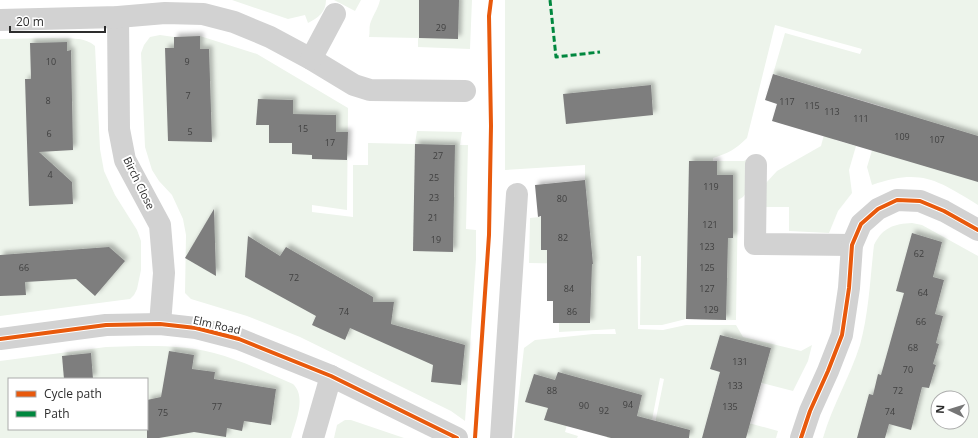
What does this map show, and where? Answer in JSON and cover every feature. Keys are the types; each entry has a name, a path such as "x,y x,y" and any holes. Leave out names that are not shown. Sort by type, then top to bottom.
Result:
{"street":[{"path":"0,20 118,17 165,13 203,14 234,22 263,34 311,59 354,85 370,90 465,91"},
{"path":"311,59 335,14"},
{"name":"Birch Close","path":"118,17 119,129 125,160 160,225 164,273 160,324"},
{"path":"756,165 755,244 852,245"},
{"path":"501,438 518,194"},
{"path":"801,438 810,411 842,335 849,288 852,245 861,224 878,209 897,200 920,201 944,211 978,230"},
{"name":"Elm Road","path":"0,339 106,325 160,324 196,328 239,339 331,376 457,438"},
{"path":"313,438 331,376"}],"shaded area":[{"path":"232,0 326,0 326,4 321,14 308,23 305,15 288,19"},
{"path":"334,0 361,0 355,11"},
{"path":"380,0 472,0 470,49 418,47 418,38 369,37 370,24"},
{"path":"505,0 978,0 978,205 951,189 928,179 903,177 872,185 867,167 885,107 773,74 785,33 860,54 862,49 775,25 747,138 731,151 713,158 713,161 744,161 747,159 746,193 738,200 736,320 686,319 662,325 640,325 641,256 637,256 638,329 663,330 686,325 736,325 743,337 801,351 812,345 808,361 793,391 720,372 709,412 778,431 776,438 652,438 664,379 660,378 647,438 607,438 608,433 580,379 565,432 578,436 577,438 514,438 524,348 535,340 593,334 616,334 615,329 559,332 559,323 590,323 591,277 582,264 529,263 530,218 588,212 585,165 505,170"},
{"path":"160,35 174,37 200,36 257,54 348,108 347,210 312,205 312,212 353,217 353,165 368,165 368,143 415,144 417,131 462,132 460,145 468,145 466,229 476,230 476,259 465,421 451,411 300,337 247,316 191,299 185,293 186,235 183,219 172,195 159,181 152,170 145,147 141,53 144,45 150,37"},
{"path":"0,39 81,39 95,46 100,149 104,171 115,195 137,230 141,241 141,270 137,289 130,299 0,316"},
{"path":"825,131 837,135 835,140 856,146 849,170 852,193 838,211 829,233 789,231 789,207 765,207 766,183 777,171 821,146"},
{"path":"906,223 922,225 978,256 978,438 823,438 831,414 860,345 867,308 874,245 885,230"},
{"path":"166,346 205,351 244,363 293,384 297,389 299,396 299,410 291,438 0,438 0,361 106,347"},
{"path":"345,420 351,420 404,438 334,438 337,425"}],"building":[{"path":"419,0 459,0 458,39 419,38"},
{"path":"200,36 200,49 209,49 212,142 168,141 165,48 174,48 174,37"},
{"path":"67,42 67,51 71,50 73,150 39,152 72,182 73,204 29,206 25,79 31,79 30,43"},
{"path":"773,74 978,136 978,182 772,121 777,104 765,100"},
{"path":"651,85 653,115 566,124 563,94"},
{"path":"258,99 293,100 293,114 336,115 336,132 348,132 347,160 312,159 312,155 292,154 292,143 269,143 269,125 256,125"},
{"path":"415,144 455,145 453,252 413,251"},
{"path":"689,161 717,161 717,175 733,175 733,238 728,238 726,320 686,319"},
{"path":"585,180 593,264 590,323 553,323 553,301 547,301 547,250 541,250 541,216 538,217 535,185"},
{"path":"214,209 216,276 185,258"},
{"path":"912,233 942,242 933,277 944,280 935,314 943,316 936,343 939,344 933,364 936,365 929,388 922,387 911,430 889,424 885,438 857,438 869,394 873,395 878,374 881,375 904,293 896,291"},
{"path":"248,236 280,256 286,247 373,297 373,302 394,302 391,324 465,345 461,385 431,382 433,365 350,328 345,340 312,325 316,316 245,277"},
{"path":"109,247 125,261 95,296 76,279 25,282 26,295 0,296 0,255"},
{"path":"720,335 771,348 746,438 702,438 720,372 710,369"},
{"path":"169,351 194,355 192,369 215,372 214,379 276,389 271,425 244,421 242,431 227,428 226,437 194,432 159,438 147,438 148,400 161,397"},
{"path":"91,353 93,378 64,378 62,356"},
{"path":"558,372 642,395 637,416 690,430 689,438 611,438 544,420 548,408 525,402 534,374 555,380"}],"marked path":[{"path":"550,0 556,57 600,52"}],"cycle path":[{"path":"475,438 489,235 491,126 489,16 491,0"},
{"path":"801,438 810,411 842,335 849,288 852,245 861,224 878,209 897,200 920,201 944,211 978,230"},
{"path":"0,339 106,325 160,324 196,328 239,339 331,376 457,438"}]}
